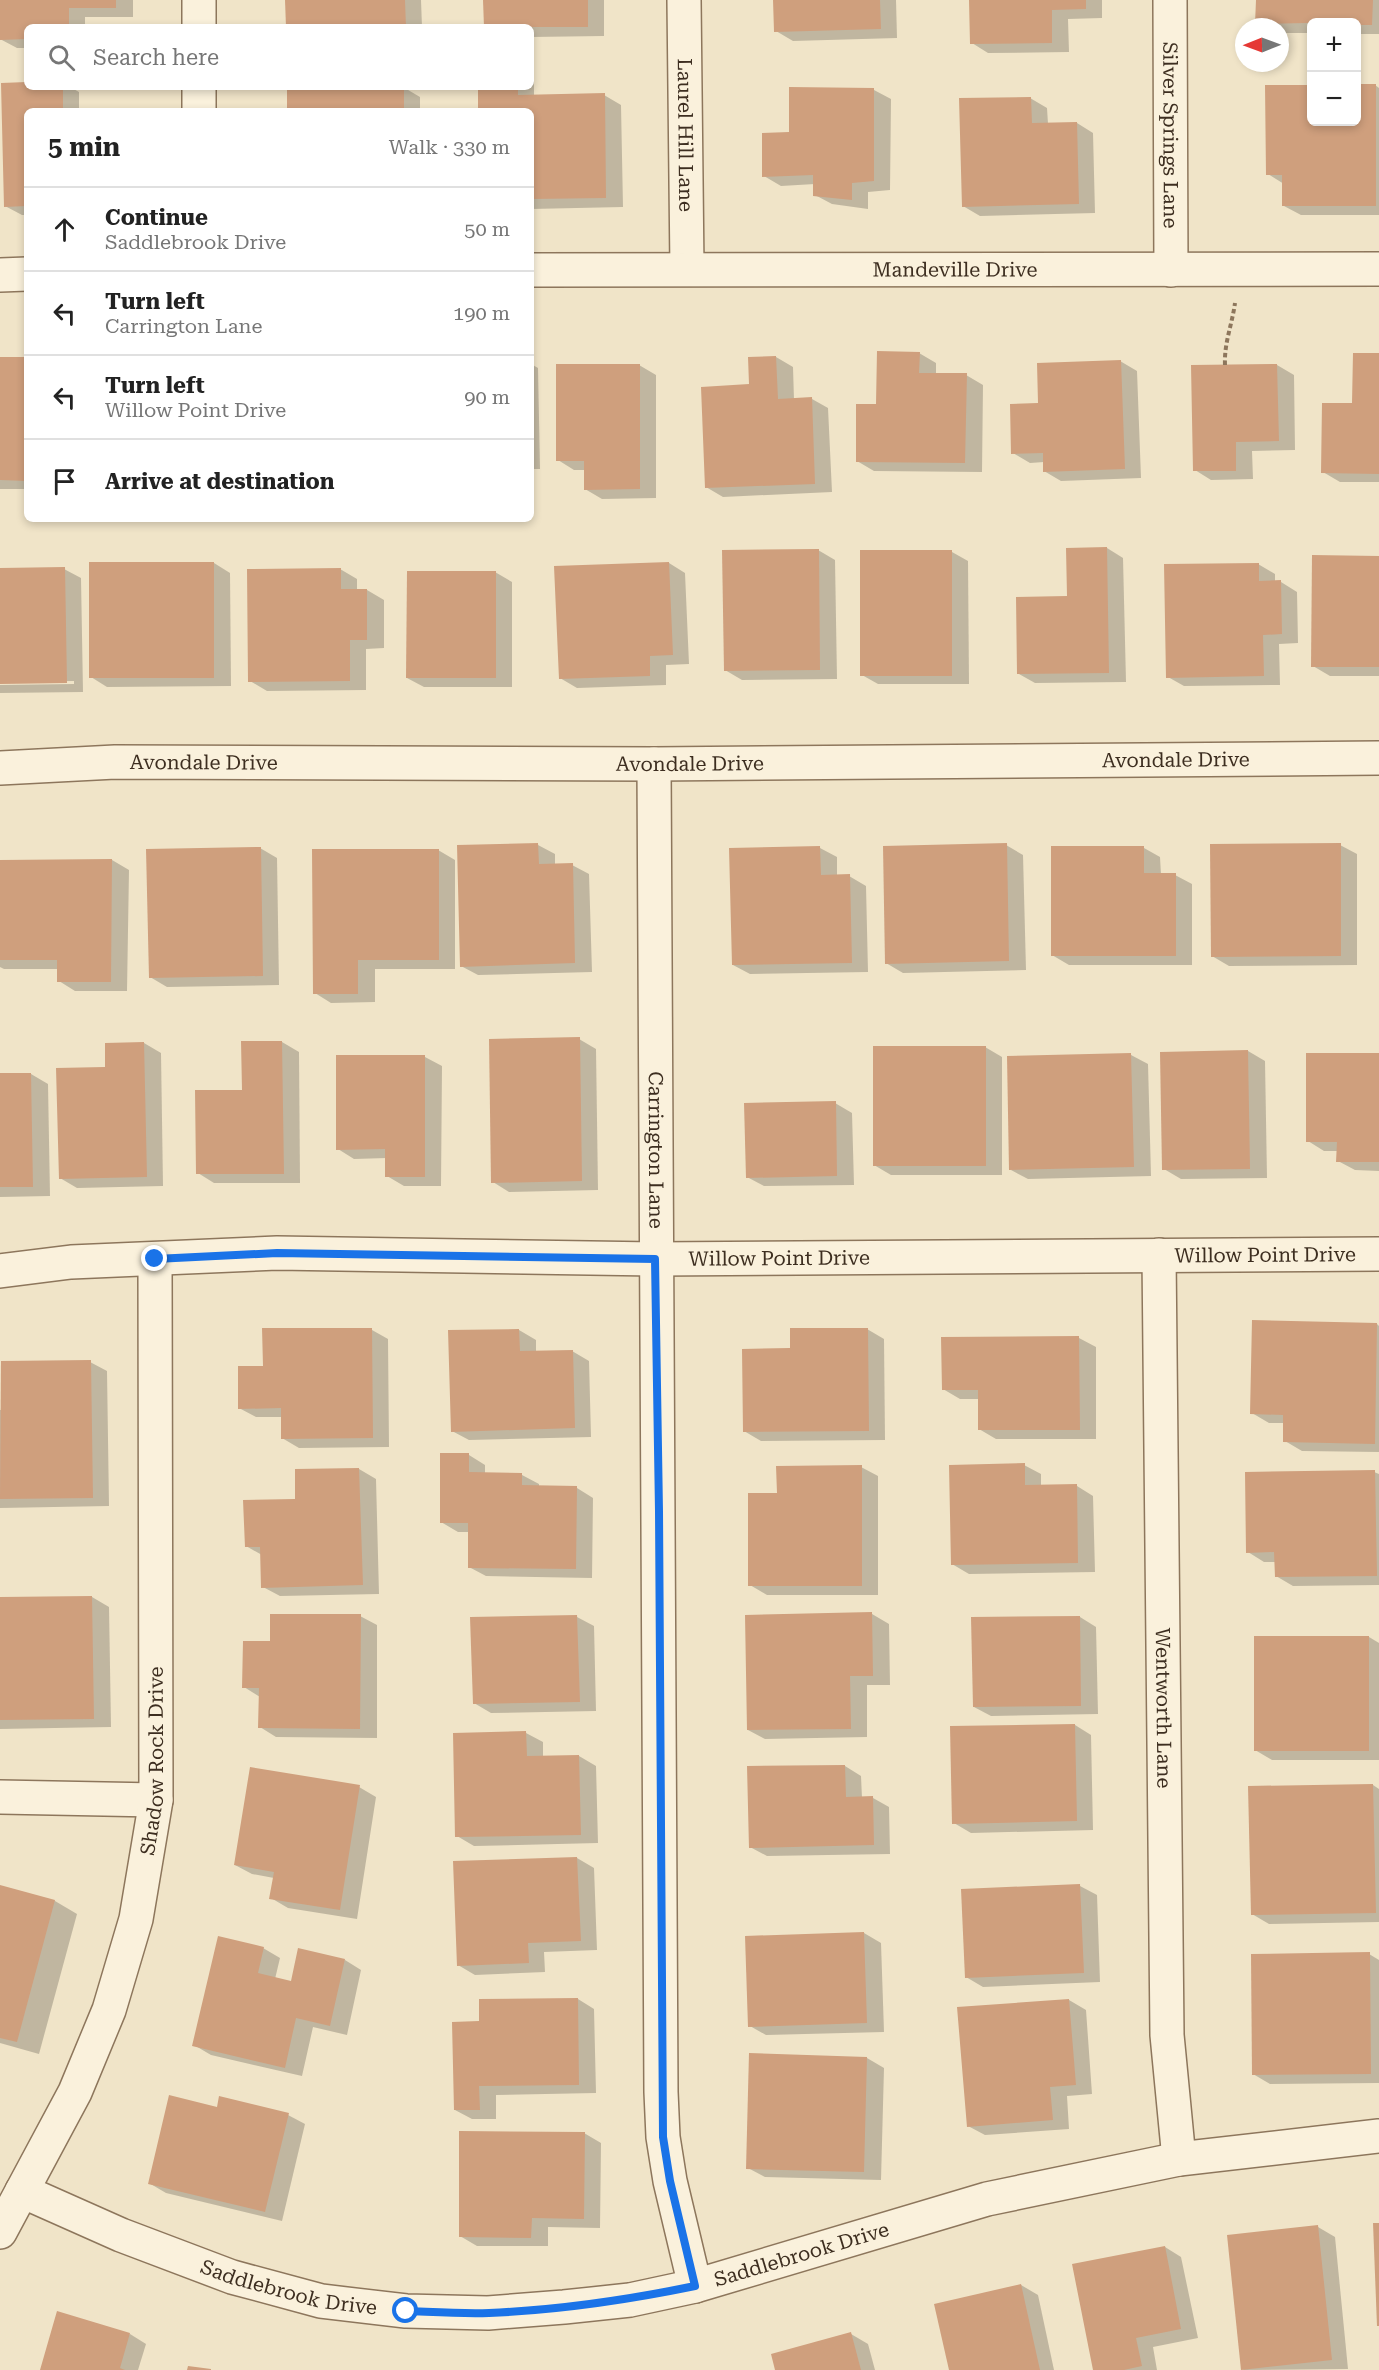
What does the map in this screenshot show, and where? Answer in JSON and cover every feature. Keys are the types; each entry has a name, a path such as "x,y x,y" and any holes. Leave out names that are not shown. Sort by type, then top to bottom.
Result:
{"street":[{"path":"199,0 199,24"},
{"name":"Laurel Hill Lane","path":"684,0 687,269"},
{"name":"Silver Springs Lane","path":"1170,0 1171,270"},
{"path":"199,90 199,108"},
{"name":"Mandeville Drive","path":"534,270 1379,269"},
{"path":"0,275 24,274"},
{"name":"Avondale Drive","path":"0,768 115,762 654,764 1379,758"},
{"name":"Carrington Lane","path":"654,764 655,1259 659,1511 662,2125 670,2181 695,2286"},
{"name":"Willow Point Drive","path":"0,1270 71,1262 277,1253 655,1259 1379,1254"},
{"name":"Wentworth Lane","path":"1159,1255 1167,2035 1179,2159"},
{"name":"Shadow Rock Drive","path":"0,2232 75,2092 109,2010 136,1920 156,1800 155,1259"},
{"path":"0,1797 156,1800"},
{"name":"Saddlebrook Drive","path":"22,2191 121,2235 232,2277 321,2301 406,2311 488,2313 630,2300 695,2286 987,2199 1179,2159 1379,2136"}],"path":[{"path":"1225,365 1224,347 1233,317 1235,298 1233,270"}],"building":[{"path":"0,0 116,0 116,8 69,8 69,24 24,24 24,39 0,40"},
{"path":"285,0 405,0 406,24 286,24"},
{"path":"483,0 588,0 588,27 484,24"},
{"path":"773,0 880,0 881,29 774,32"},
{"path":"969,0 1086,0 1086,9 1052,10 1052,43 970,44"},
{"path":"1256,0 1373,0 1372,25 1361,25 1361,18 1307,18 1307,23 1289,23 1289,18 1255,18"},
{"path":"24,82 24,90 63,90 63,108 24,108 24,206 4,207 1,83"},
{"path":"1361,84 1376,84 1376,206 1282,206 1282,175 1266,175 1265,85 1307,85 1307,126 1361,126"},
{"path":"789,87 874,88 874,181 852,183 852,200 813,196 813,175 762,177 762,133 789,132"},
{"path":"287,90 404,90 404,108 287,108"},
{"path":"478,90 518,90 518,95 605,93 606,198 534,199 534,108 478,108"},
{"path":"1031,97 1032,123 1077,122 1079,204 962,207 959,98"},
{"path":"877,351 920,352 919,373 967,373 965,463 856,462 856,404 876,404"},
{"path":"1353,353 1379,353 1379,474 1321,473 1322,403 1352,403"},
{"path":"776,356 778,399 812,397 815,484 705,488 701,387 749,384 748,357"},
{"path":"0,357 24,357 24,481 0,480"},
{"path":"1121,360 1125,469 1043,472 1043,453 1011,454 1010,404 1038,403 1037,363"},
{"path":"556,364 640,364 640,489 584,490 584,461 556,461"},
{"path":"1277,364 1279,441 1236,442 1236,471 1193,471 1191,365"},
{"path":"1107,547 1109,673 1017,674 1016,597 1067,596 1066,548"},
{"path":"819,549 820,670 724,671 722,550"},
{"path":"860,550 952,550 952,676 860,676"},
{"path":"1312,555 1379,556 1379,667 1311,667"},
{"path":"89,562 214,562 214,678 89,678"},
{"path":"669,562 673,655 650,656 650,676 559,679 554,566"},
{"path":"1259,563 1259,581 1281,580 1282,634 1263,635 1264,676 1166,678 1164,564"},
{"path":"65,567 67,683 0,684 0,568"},
{"path":"341,568 341,589 367,589 367,640 350,640 350,681 248,682 247,569"},
{"path":"407,571 496,571 496,678 406,678"},
{"path":"538,843 539,864 573,863 575,963 460,967 457,845"},
{"path":"1007,843 1009,961 885,964 883,846"},
{"path":"1341,843 1341,956 1211,957 1210,844"},
{"path":"820,846 821,875 850,874 852,963 732,965 729,848"},
{"path":"1051,846 1144,846 1144,873 1176,873 1176,956 1051,956"},
{"path":"261,847 263,976 149,978 146,849"},
{"path":"312,849 439,849 439,960 358,960 358,994 313,994"},
{"path":"112,859 111,982 57,982 57,960 0,960 0,860"},
{"path":"580,1037 582,1181 491,1183 489,1039"},
{"path":"241,1041 282,1041 284,1174 196,1174 195,1090 242,1090"},
{"path":"144,1042 147,1177 59,1179 56,1068 105,1067 105,1043"},
{"path":"873,1046 986,1046 986,1166 873,1166"},
{"path":"1248,1050 1250,1169 1162,1170 1160,1052"},
{"path":"1131,1053 1134,1167 1009,1170 1007,1056"},
{"path":"1306,1053 1379,1053 1379,1162 1336,1162 1337,1142 1306,1142"},
{"path":"336,1055 425,1055 425,1177 385,1177 385,1149 336,1150"},
{"path":"0,1073 31,1073 33,1187 0,1187"},
{"path":"836,1101 837,1176 746,1178 744,1103"},
{"path":"1252,1320 1377,1323 1375,1444 1283,1442 1283,1415 1250,1414"},
{"path":"262,1328 372,1328 373,1438 281,1439 281,1408 238,1409 238,1366 263,1366"},
{"path":"790,1328 868,1328 869,1431 743,1432 742,1349 790,1348"},
{"path":"519,1329 520,1351 573,1350 575,1428 451,1432 448,1330"},
{"path":"1079,1336 1080,1430 978,1430 978,1390 942,1390 941,1337"},
{"path":"91,1360 93,1498 0,1499 1,1361"},
{"path":"440,1453 469,1453 469,1472 522,1473 522,1485 577,1486 576,1569 468,1568 468,1523 440,1523"},
{"path":"1025,1463 1025,1485 1077,1484 1078,1563 951,1565 949,1465"},
{"path":"862,1465 862,1586 748,1586 748,1493 777,1493 776,1466"},
{"path":"359,1468 363,1585 261,1588 260,1547 245,1547 243,1500 295,1499 295,1469"},
{"path":"1375,1470 1377,1576 1275,1577 1274,1552 1246,1553 1245,1472"},
{"path":"92,1596 94,1719 0,1720 0,1597"},
{"path":"872,1612 873,1676 850,1676 851,1729 747,1730 745,1615"},
{"path":"270,1614 361,1614 360,1729 258,1728 259,1688 242,1688 243,1641 270,1641"},
{"path":"577,1615 580,1702 473,1704 470,1617"},
{"path":"1080,1616 1081,1706 973,1707 971,1617"},
{"path":"1254,1636 1369,1636 1369,1751 1254,1751"},
{"path":"1075,1724 1077,1821 952,1824 950,1726"},
{"path":"526,1731 527,1756 579,1755 581,1835 455,1837 453,1733"},
{"path":"845,1765 846,1797 873,1796 874,1845 749,1848 747,1766"},
{"path":"250,1767 360,1785 340,1910 269,1899 274,1872 234,1865"},
{"path":"1373,1784 1376,1913 1251,1915 1248,1786"},
{"path":"577,1857 581,1941 528,1943 529,1963 457,1966 453,1861"},
{"path":"1080,1884 1084,1973 965,1978 961,1889"},
{"path":"0,1885 55,1900 17,2042 0,2038"},
{"path":"864,1932 867,2023 748,2027 745,1936"},
{"path":"218,1936 264,1947 258,1973 291,1981 298,1948 345,1959 330,2026 296,2018 285,2068 192,2046"},
{"path":"1370,1952 1371,2074 1252,2075 1251,1954"},
{"path":"578,1998 579,2085 479,2086 480,2110 454,2110 452,2022 479,2021 479,1999"},
{"path":"1069,1999 1076,2085 1050,2087 1053,2120 967,2127 957,2007"},
{"path":"749,2053 867,2057 864,2172 746,2169"},
{"path":"169,2095 217,2107 219,2096 289,2113 265,2212 148,2184"},
{"path":"459,2131 585,2132 584,2219 532,2218 531,2238 459,2237"},
{"path":"1373,2223 1379,2223 1379,2326 1377,2326"},
{"path":"1318,2225 1332,2360 1241,2370 1227,2235"},
{"path":"1165,2246 1181,2329 1136,2338 1142,2366 1124,2370 1093,2370 1072,2264"},
{"path":"1021,2284 1040,2370 949,2370 934,2304"},
{"path":"57,2311 130,2333 120,2368 125,2370 40,2370"},
{"path":"851,2332 861,2370 775,2370 771,2354"},
{"path":"188,2366 211,2369 211,2370 187,2370"}],"route":[{"path":"155,1259 277,1253 655,1259 659,1511 661,2092 663,2137 670,2181 695,2286 630,2300 564,2307 488,2313 406,2311"}]}
